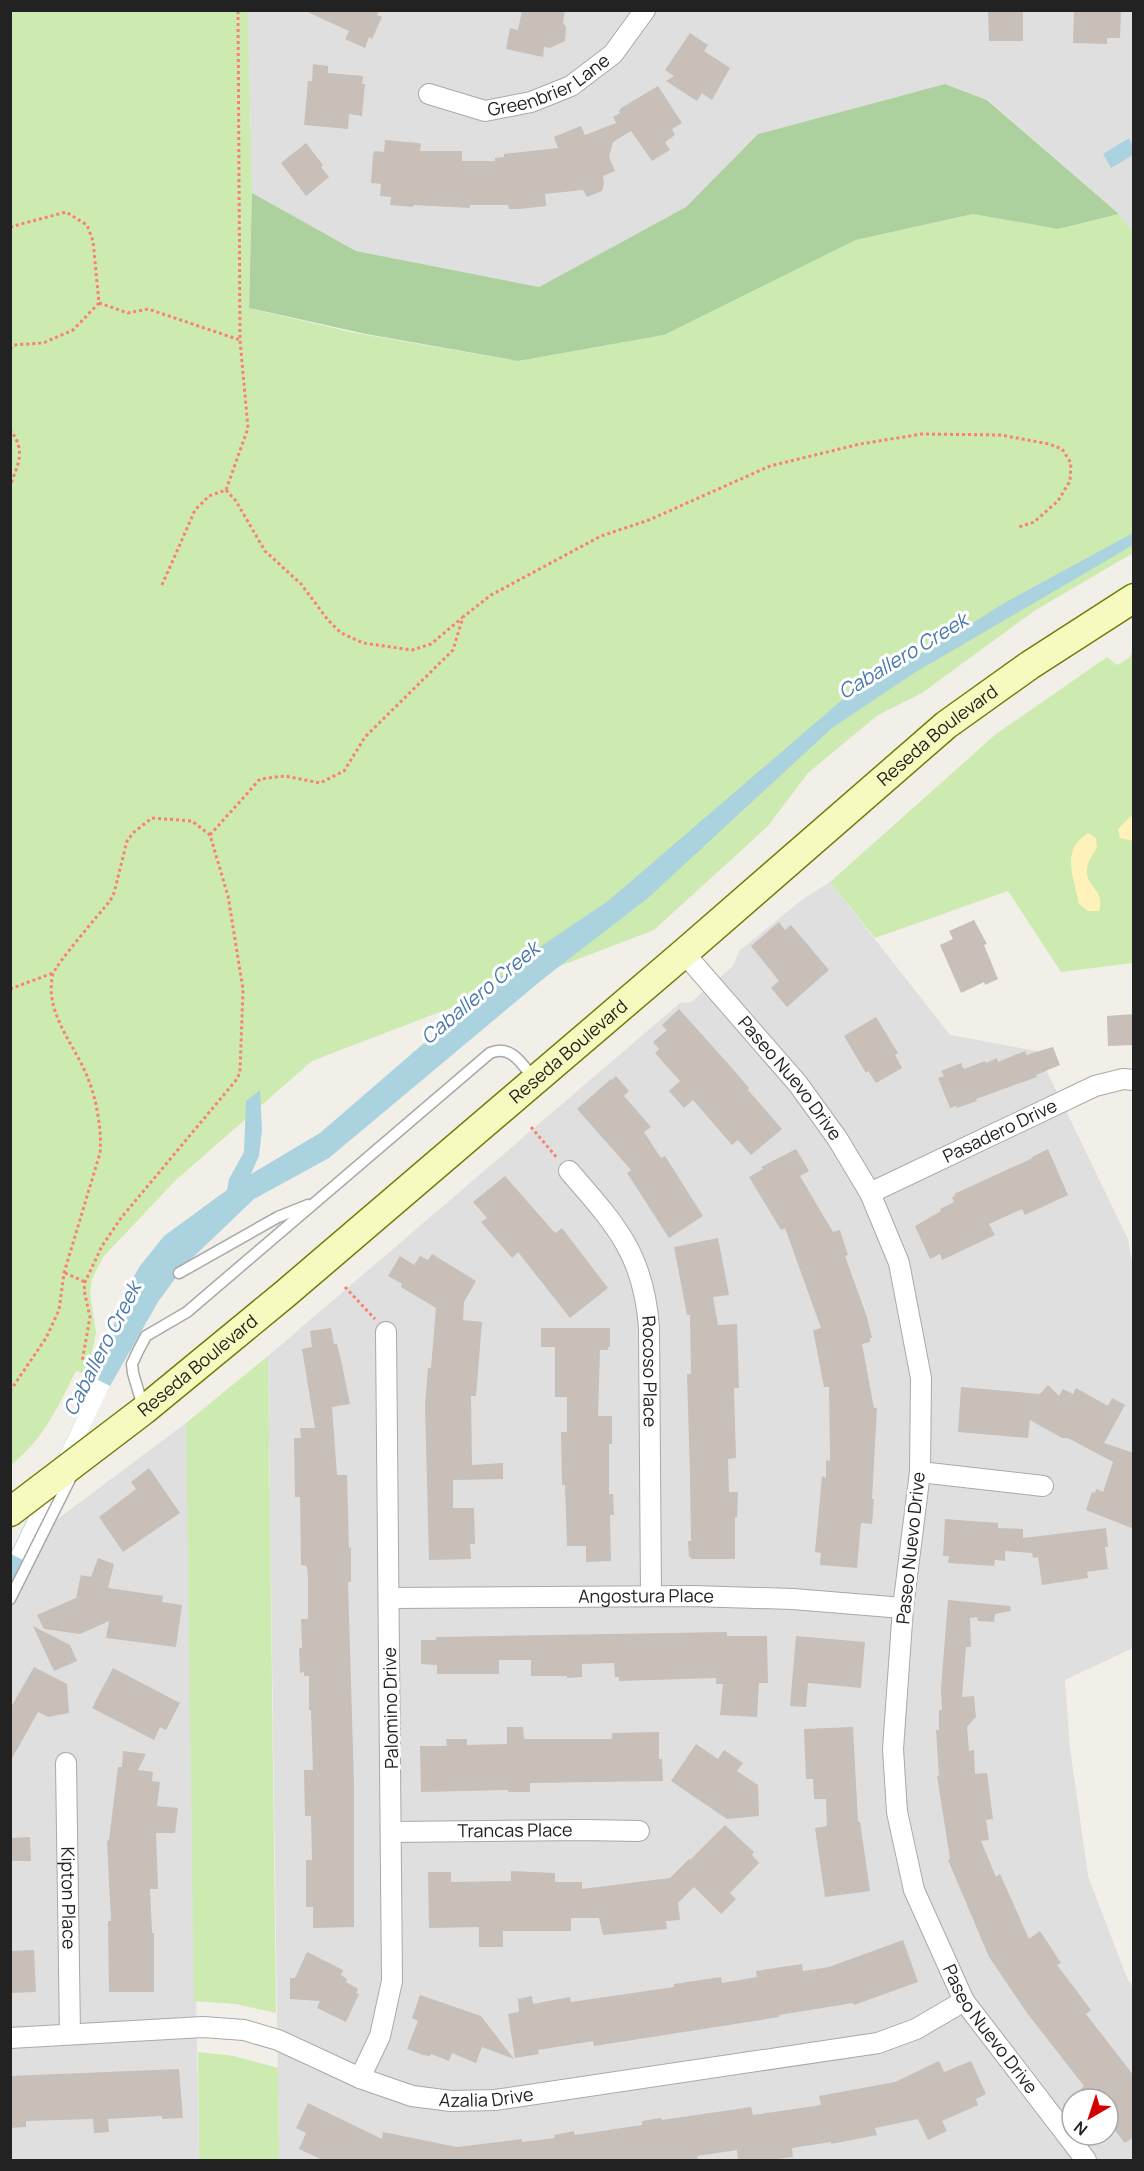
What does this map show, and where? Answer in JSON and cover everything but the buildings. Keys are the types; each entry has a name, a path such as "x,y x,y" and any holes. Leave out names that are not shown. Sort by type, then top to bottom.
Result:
{"main road":[{"name":"Reseda Boulevard","path":"12,1514 75,1462 144,1410 285,1294 684,953 946,725 1030,665 1134,598"}],"street":[{"name":"Greenbrier Lane","path":"429,94 485,111 531,102 571,86 613,54 645,10"},
{"name":"Paseo Nuevo Drive","path":"684,953 798,1084 837,1138 870,1193 899,1263 921,1378 920,1473 903,1608 893,1749 897,1812 914,1890 964,2001 1086,2160"},
{"name":"Pasadero Drive","path":"870,1193 1095,1086 1124,1079 1134,1080"},
{"name":"Rocoso Place","path":"569,1171 612,1221 627,1244 647,1299 651,1596"},
{"name":"Palomino Drive","path":"360,2078 380,2036 392,1980 386,1332"},
{"path":"920,1473 1043,1486"},
{"name":"Angostura Place","path":"390,1598 651,1596 793,1599 903,1608"},
{"name":"Kipton Place","path":"66,1763 70,2034"},
{"name":"Trancas Place","path":"392,1833 584,1830 639,1832"},
{"name":"Azalia Drive","path":"10,2038 203,2026 244,2030 278,2040 360,2078 412,2096 451,2101 495,2100 878,2043 916,2030 964,2001"}],"lane":[{"path":"144,1410 132,1364 146,1336 187,1312 490,1053 498,1050 512,1052 535,1080"},
{"path":"179,1273 278,1217 317,1201"},
{"path":"10,1599 75,1462"}],"path":[{"path":"226,490 248,428 240,339 238,10"},
{"path":"10,227 66,212 87,225 93,240 99,303 73,330 43,343 12,343 10,349"},
{"path":"99,303 128,313 148,309 240,339"},
{"path":"10,429 20,443 20,460 10,486"},
{"path":"226,490 236,501 265,551 301,584 328,620 341,633 363,643 412,650 430,644 491,595 601,536 649,520 770,466 860,444 922,434 1001,435 1050,444 1062,449 1071,463 1070,481 1058,501 1034,522 1019,527"},
{"path":"162,585 195,510 209,496 226,490"},
{"path":"210,835 260,779 285,776 320,783 344,771 365,736 453,650 464,617"},
{"path":"10,988 54,972 110,901 128,841 134,832 153,818 192,821 210,835 228,896 243,989 240,1072 237,1079 121,1218 102,1246 85,1282 84,1290 90,1317 82,1362"},
{"path":"10,1391 46,1338 59,1310 64,1273 100,1153 102,1138 90,1082 56,1016 53,994 54,972"},
{"path":"531,1127 569,1171"},
{"path":"64,1273 85,1282"},
{"path":"345,1287 386,1332"}],"shaded area":[{"path":"248,11 1133,11 1133,234 1119,214 988,100 945,84 758,134 686,207 539,287 356,251 252,193"},
{"path":"830,882 950,1035 1037,1051 1128,1239 1133,1267 1133,1648 1065,1680 1070,1748 1088,1876 1127,1978 1133,1988 1133,2160 279,2160 268,1356 680,1003 691,1002 733,966 739,951 803,899"},
{"path":"186,1423 199,2160 11,2160 11,1554"}],"green space":[{"path":"11,11 248,11 252,193 249,308 355,333 518,361 664,335 856,240 973,214 1058,229 1119,214 1134,234 1133,553 1034,611 922,693 878,715 808,773 768,826 654,930 312,1061 176,1180 103,1257 92,1279 90,1293 96,1333 87,1375 76,1371 41,1434 11,1465"},
{"path":"945,84 987,100 1119,214 1058,229 973,214 856,240 664,335 518,361 366,334 249,308 252,193 356,251 539,287 686,207 758,134"},
{"path":"1133,650 1133,963 1061,972 1008,891 875,938 830,882 996,734 1107,657 1117,665 1129,658"},
{"path":"268,1356 276,2013 235,2004 194,2001 186,1423"},
{"path":"198,2052 234,2056 278,2068 279,2160 199,2160"}],"sand":[{"path":"1131,816 1133,818 1133,841 1120,838 1118,829"},
{"path":"1088,833 1096,838 1097,848 1089,861 1087,870 1088,878 1101,902 1099,911 1088,911 1079,904 1072,875 1071,857 1074,848 1079,840"}],"water":[{"path":"1129,138 1133,146 1133,155 1111,168 1103,154"},
{"path":"1133,533 1133,545 914,673 832,728 648,898 543,979 329,1158 254,1199 185,1265 158,1302 110,1386 11,1589 10,1554 96,1379 125,1291 140,1266 164,1236 227,1190 229,1179 244,1152 246,1101 260,1090 262,1130 259,1156 251,1174 320,1133 519,961 608,901 856,688 939,644 1006,602"}],"pier":[{"path":"96,1379 110,1386 25,1561 11,1554"}],"water label":[{"name":"Caballero Creek","path":"903,656"},
{"name":"Caballero Creek","path":"480,993"},
{"name":"Caballero Creek","path":"102,1349"}]}
